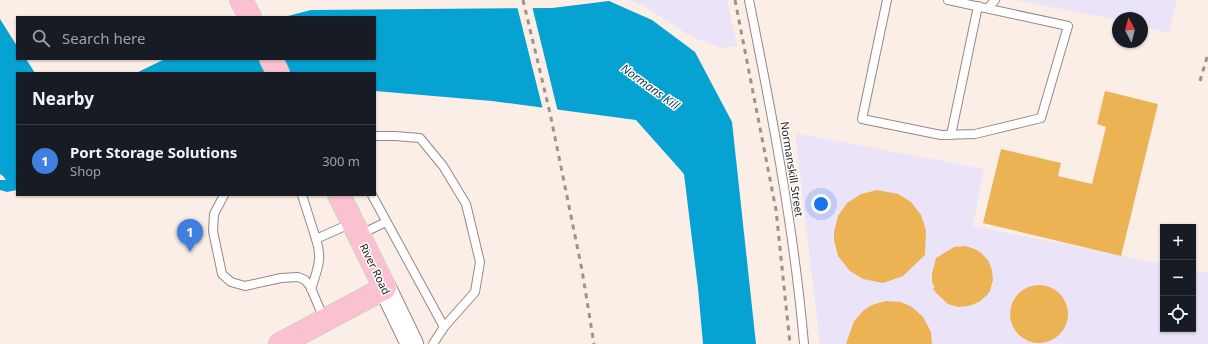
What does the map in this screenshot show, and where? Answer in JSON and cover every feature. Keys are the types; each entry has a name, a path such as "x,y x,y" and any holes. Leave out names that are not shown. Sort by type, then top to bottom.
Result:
{"main road":[{"path":"272,60 278,72"},
{"name":"River Road","path":"340,196 412,344"},
{"path":"280,344 385,288"}],"lane":[{"name":"Normanskill Street","path":"748,0 772,113 788,203 804,344"},
{"path":"887,0 862,119 941,135 951,135 975,134 1040,118 1068,26 948,0"},
{"path":"988,8 995,0"},
{"path":"951,135 978,6"},
{"path":"376,136 420,138 443,166 466,204 480,262 475,292 444,327 434,344"},
{"path":"223,196 214,214 213,231 222,274 231,282 245,286 281,278 298,277 305,280 311,289 324,320"},
{"path":"302,196 318,244 320,265 311,289"},
{"path":"373,196 444,327"},
{"path":"316,239 386,222"}],"shaded area":[{"path":"627,0 727,0 737,46 721,48 690,36 643,5"},
{"path":"1015,0 1177,0 1169,33 1148,28 1148,12 1112,12 1112,19"},
{"path":"795,133 984,169 973,226 1160,263 1160,332 1196,332 1196,271 1208,273 1208,344 820,344"}],"water":[{"name":"Normans Kill","path":"609,1 652,20 695,52 732,122 756,344 703,344 698,288 684,174 636,120 492,101 376,91 376,72 138,72 163,60 376,60 376,16 288,16 311,10 552,8"},
{"path":"0,19 16,44 16,60 27,60 34,72 16,72 16,190 7,192 0,190 0,180 6,180 0,174"}],"pier":[{"path":"517,6 532,6 558,112 543,110"}],"building":[{"path":"1105,91 1158,104 1121,256 983,223 1001,149 1061,163 1058,176 1092,184 1106,127 1097,124"},
{"path":"877,190 898,194 911,202 921,215 926,230 925,255 903,276 883,283 863,279 850,271 838,256 834,240 834,232 838,216 847,203 861,194"},
{"path":"965,246 975,249 988,260 992,270 993,280 990,291 979,302 969,306 958,307 948,304 936,293 933,288 935,288 932,282 932,274 936,258 954,247"},
{"path":"1039,285 1050,287 1063,298 1066,303 1068,314 1066,325 1055,338 1050,341 1039,343 1028,341 1015,330 1012,325 1010,314 1012,303 1023,290 1028,287"},
{"path":"886,301 901,302 912,307 923,317 931,332 932,344 846,344 854,321 864,310 872,305"}],"railway":[{"path":"523,0 550,113 582,270 594,344"},
{"path":"735,0 776,210 790,344"},
{"path":"1200,81 1208,54"}],"place":[{"name":"Port Storage Solutions","path":"190,252"}]}
